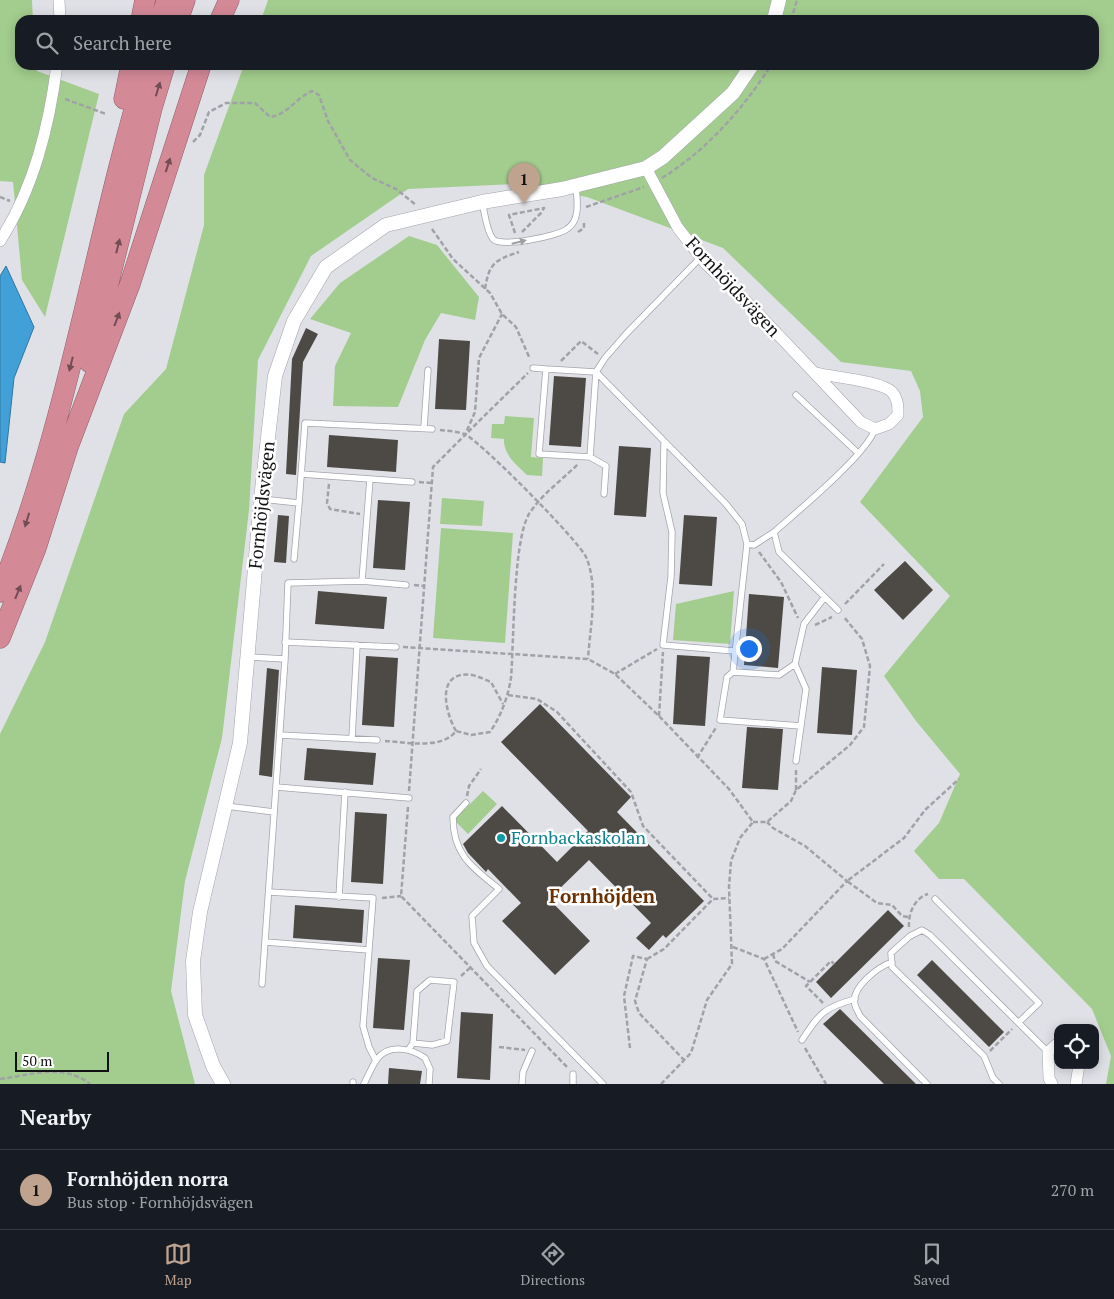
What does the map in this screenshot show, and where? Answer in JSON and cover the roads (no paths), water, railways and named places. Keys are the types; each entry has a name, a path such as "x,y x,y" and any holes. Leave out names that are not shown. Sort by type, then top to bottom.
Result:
{"highway":[{"path":"143,15 145,0"},
{"path":"162,15 167,0"},
{"path":"180,15 185,0"},
{"path":"222,15 229,0"},
{"path":"96,266 131,70"},
{"path":"0,592 19,545 50,444 135,104 145,70"},
{"path":"68,447 152,108 163,70"},
{"path":"0,638 36,548 68,447 130,284 200,70"}],"street":[{"path":"59,0 60,15"},
{"path":"775,15 779,0"},
{"path":"0,240 21,202 39,156 51,107 56,70"},
{"name":"Fornhöjdsvägen","path":"223,1084 213,1066 195,1015 193,962 200,912 240,743 275,376 294,321 326,266 386,225 482,202 576,186 646,168 663,158 733,93 749,70"},
{"name":"Fornhöjdsvägen","path":"646,168 678,228 700,257 816,373 861,422 875,429"},
{"path":"816,373 872,383 891,391 897,401 898,415 889,424 875,429"},
{"path":"1052,1084 1048,1052 1054,1047"},
{"path":"1076,1084 1078,1069"}],"lane":[{"path":"482,202 493,239 499,243 510,244 567,230 574,221 578,210 576,186"},
{"path":"590,457 596,372 604,358 700,257"},
{"path":"533,368 596,372 664,444 726,504 742,524 747,544 733,672"},
{"path":"546,369 539,454 590,457 606,466 604,494"},
{"path":"424,427 428,370"},
{"path":"796,395 858,453"},
{"path":"294,560 305,423 424,427 432,429"},
{"path":"747,544 754,545 774,532 858,453 873,436 875,429"},
{"path":"664,444 663,493 672,532 671,577 663,646 734,651"},
{"path":"301,474 412,482"},
{"path":"362,581 370,479"},
{"path":"262,499 299,503"},
{"path":"774,532 779,552 838,610"},
{"path":"262,984 285,659 288,582 362,581 406,585"},
{"path":"796,761 806,689 795,664 804,624 824,598"},
{"path":"285,642 396,647"},
{"path":"352,738 357,645"},
{"path":"247,656 285,659"},
{"path":"795,664 779,675 733,672 727,677 720,720 802,726"},
{"path":"280,735 377,740"},
{"path":"276,786 409,798"},
{"path":"339,897 345,792"},
{"path":"466,803 453,818 453,834 458,850 470,865 499,889 472,916 474,943 487,966 602,1084"},
{"path":"226,806 274,812"},
{"path":"269,892 373,898 363,1026 369,1047 376,1061"},
{"path":"935,899 1039,1003 1019,1022"},
{"path":"999,1084 993,1078 984,1056 892,967 891,953 910,936 922,930 930,936 1048,1052"},
{"path":"265,942 369,950"},
{"path":"892,962 881,966 857,990 854,1004 860,1016 927,1084"},
{"path":"408,1050 413,1043 417,991 430,980 454,982 447,1041 432,1044 413,1043"},
{"path":"802,1040 817,1018 828,1008 855,999"},
{"path":"364,1084 376,1061 385,1052 408,1050 425,1058 430,1070 428,1084"},
{"path":"522,1084 523,1072 532,1051"},
{"path":"573,1074 573,1084"},
{"path":"986,1084 993,1078"}],"water":[{"path":"6,266 34,327 14,378 5,463 0,462 0,276"}],"place":[{"name":"Fornhöjden norra","path":"524,204"},
{"name":"Fornbackaskolan","path":"501,838"}],"district":[{"name":"Fornhöjden","path":"602,896"}]}
